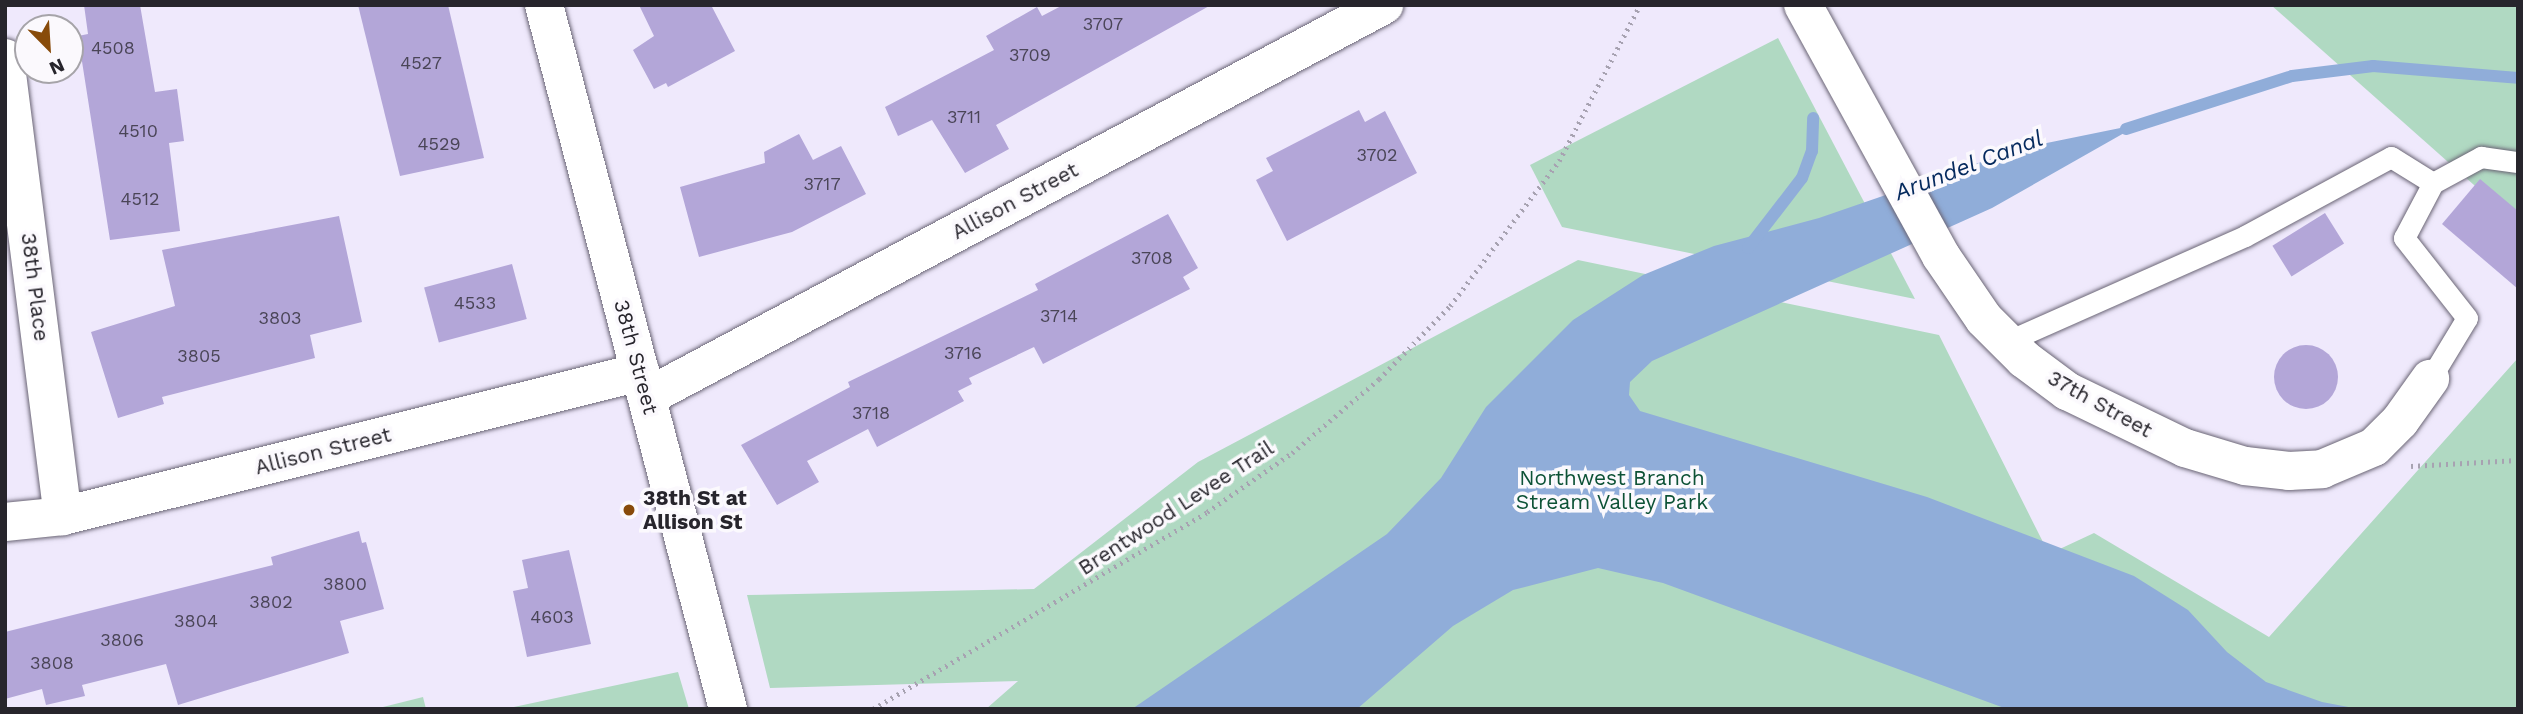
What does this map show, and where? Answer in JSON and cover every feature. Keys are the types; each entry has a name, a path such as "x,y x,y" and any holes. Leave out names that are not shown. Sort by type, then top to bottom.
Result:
{"street":[{"name":"38th Street","path":"544,5 729,709"},
{"name":"Allison Street","path":"5,523 63,516 644,385 1384,5"},
{"name":"37th Street","path":"1803,5 1941,256 1984,319 2006,342 2067,391 2116,418 2185,448 2245,466 2322,469 2350,461 2374,447 2400,422 2430,379"},
{"name":"38th Place","path":"5,58 63,516"}],"lane":[{"path":"2006,342 2245,236 2391,157 2433,183"},
{"path":"2430,379 2467,318 2404,238 2433,183 2481,157 2518,162"}],"path":[{"name":"Brentwood Levee Trail","path":"873,709 1207,512 1292,453 1379,379 1450,306 1551,172 1640,5"},
{"path":"2374,447 2412,467 2518,460"}],"green space":[{"path":"2271,5 2518,5 2518,224"},
{"path":"1778,38 1915,299 1562,227 1530,165"},
{"name":"Northwest Branch Stream Valley Park","path":"1578,260 1939,335 2049,554 2094,533 2269,637 2518,358 2518,709 986,709 1018,681 770,688 747,595 1034,589 1198,462"},
{"path":"678,672 689,709 505,709"},
{"path":"423,697 426,709 375,709"}],"water":[{"path":"2140,124 1992,208 1652,361 1630,382 1629,395 1640,411 1927,497 2134,576 2188,610 2227,652 2266,682 2322,702 2359,709 2007,709 1663,583 1598,568 1513,590 1453,626 1357,709 1132,709 1387,534 1441,478 1486,407 1573,320 1643,275 1714,246 1819,218 2022,148"}],"building":[{"path":"84,5 140,5 155,92 177,89 184,141 169,143 180,231 110,240 84,74 84,35 88,34"},
{"path":"358,5 448,5 484,158 400,176"},
{"path":"639,5 711,5 735,51 668,87 666,83 654,89 633,50 654,36"},
{"path":"1063,5 1211,5 996,125 1009,149 965,173 932,120 898,136 885,107 994,50 986,36 1037,7 1042,16"},
{"path":"1359,110 1365,122 1385,111 1417,173 1287,241 1256,180 1273,171 1266,158"},
{"path":"799,134 813,160 841,146 866,194 792,232 699,257 680,187 765,163 764,152"},
{"path":"2480,179 2518,211 2518,289 2442,224"},
{"path":"2325,213 2344,244 2291,276 2272,246"},
{"path":"1168,214 1198,268 1183,277 1190,289 1043,364 1034,347 969,378 972,384 958,391 964,401 877,447 868,429 807,461 819,482 777,505 741,445 850,387 848,382 1038,290 1035,284"},
{"path":"339,216 362,322 310,335 315,358 162,397 164,404 118,418 91,332 175,306 162,250"},
{"path":"512,264 527,319 439,343 424,288"},
{"path":"2300,345 2312,345 2329,354 2336,365 2336,389 2329,400 2312,409 2300,409 2288,404 2279,395 2274,383 2274,371 2279,359 2288,350"},
{"path":"359,531 362,543 366,542 384,609 340,621 349,653 178,705 166,664 82,685 85,696 46,705 42,689 5,699 5,632 273,565 271,557"},
{"path":"569,550 591,644 527,657 513,591 528,588 522,560"}],"waterway":[{"name":"Arundel Canal","path":"2126,129 2292,76 2373,66 2518,78"},
{"path":"1748,248 1802,178 1812,151 1813,118"}],"place":[{"name":"38th St at Allison St","path":"629,510"}]}
